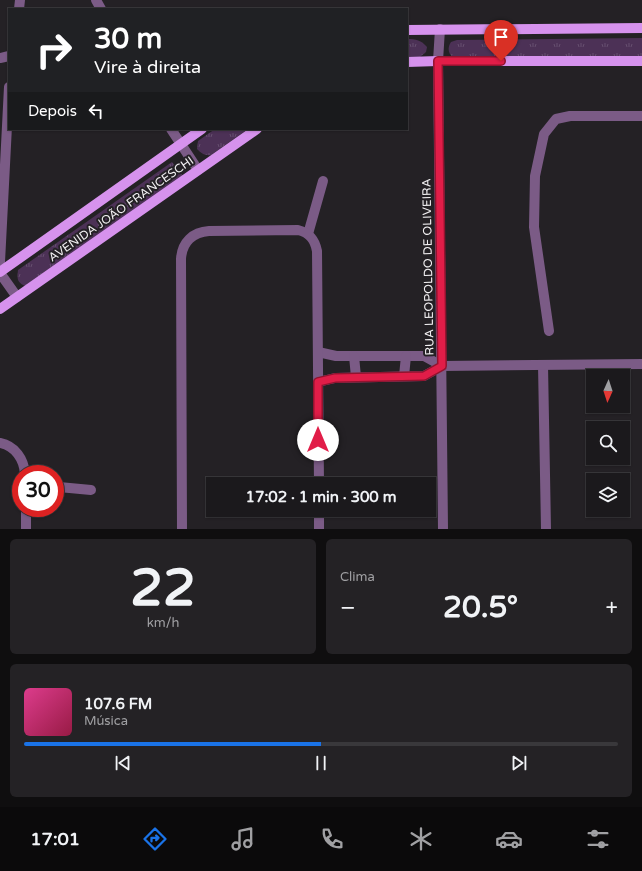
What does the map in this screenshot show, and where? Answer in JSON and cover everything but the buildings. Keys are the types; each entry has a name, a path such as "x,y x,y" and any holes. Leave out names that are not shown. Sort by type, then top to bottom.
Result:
{"main road":[{"path":"408,30 642,28"},
{"path":"408,62 642,61"},
{"name":"AVENIDA JOÃO FRANCESCHI","path":"0,272 201,130"},
{"name":"AVENIDA JOÃO FRANCESCHI","path":"0,309 256,130"}],"street":[{"name":"RUA LEOPOLDO DE OLIVEIRA","path":"440,29 438,61 444,529"},
{"path":"0,262 8,106"},
{"path":"549,331 534,226 535,176 544,134 556,119 570,116 642,116"},
{"path":"172,130 198,170"},
{"path":"308,234 323,181"},
{"path":"182,529 181,258 183,246 191,236 203,231 298,230 308,234 314,242 317,251 319,477"},
{"path":"0,272 17,297"},
{"path":"318,352 336,356 424,356 442,366"},
{"path":"354,356 356,377"},
{"path":"404,376 406,356"},
{"path":"318,382 335,378 424,376 442,366 642,364"},
{"path":"543,365 546,529"},
{"path":"0,442 10,447 20,457 23,465"},
{"path":"64,487 91,490"},
{"path":"26,517 26,529"},
{"path":"319,517 319,529"}],"green space":[{"path":"642,38 642,56 455,58 451,55 449,49 451,42 457,40"},
{"path":"408,39 420,41 427,47 426,52 420,57 408,58"},
{"path":"214,130 247,130 211,155 203,154 197,149 198,141"},
{"path":"172,162 183,176 25,286 19,282 18,270"}],"route":[{"path":"318,440 318,382 335,378 424,376 442,366 438,61 501,61"}]}
